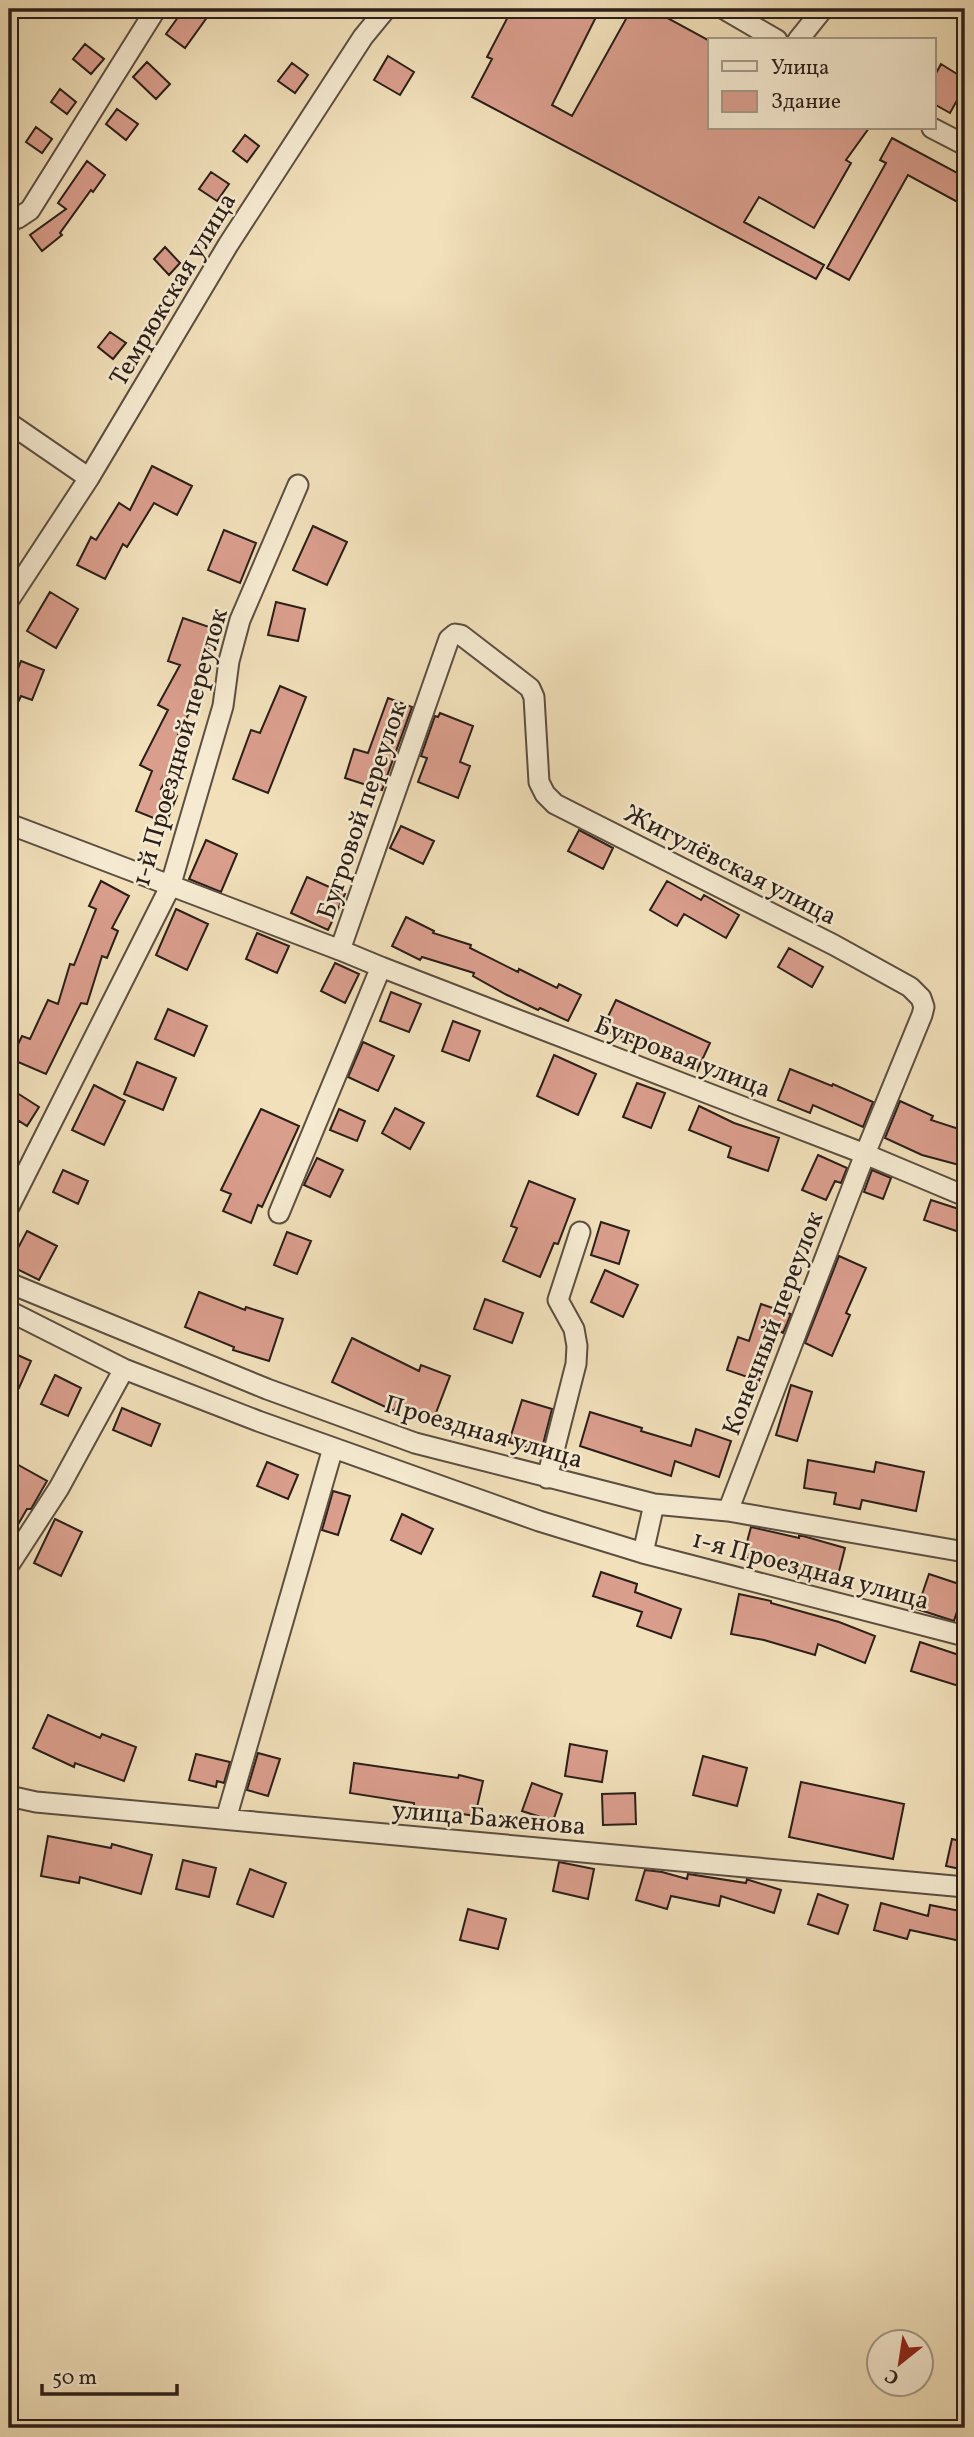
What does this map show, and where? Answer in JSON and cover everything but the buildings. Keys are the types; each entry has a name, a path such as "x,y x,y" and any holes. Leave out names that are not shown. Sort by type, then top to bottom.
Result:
{"street":[{"path":"9,221 30,210 156,9"},
{"name":"Темрюкская улица","path":"9,600 89,478 228,245 363,37 386,9"},
{"path":"724,9 774,38"},
{"path":"800,38 823,9"},
{"path":"936,130 965,144"},
{"path":"9,423 89,478"},
{"name":"1-й Проездной переулок","path":"9,1207 170,887 223,706 229,661 240,620 298,485"},
{"name":"Бугровой переулок","path":"381,967 340,950 450,639 455,634"},
{"name":"Жигулёвская улица","path":"455,634 466,637 530,688 534,697 539,782 555,804 834,945 910,987 921,998 924,1007 922,1015 865,1154"},
{"path":"9,824 340,950"},
{"path":"279,1213 381,967"},
{"name":"Бугровая улица","path":"381,967 865,1154 965,1196"},
{"name":"Конечный переулок","path":"728,1511 865,1154"},
{"path":"547,1478 576,1364 574,1329 558,1300 580,1232"},
{"name":"Проездная улица","path":"9,1283 267,1389 415,1443 654,1504 728,1511 965,1552"},
{"path":"9,1311 124,1369 332,1448 539,1521 643,1553 654,1504"},
{"path":"9,1565 59,1488 124,1369"},
{"path":"226,1819 332,1448"},
{"name":"1-я Проездная улица","path":"643,1553 965,1636"},
{"name":"улица Баженова","path":"9,1796 36,1802 965,1887"}]}
